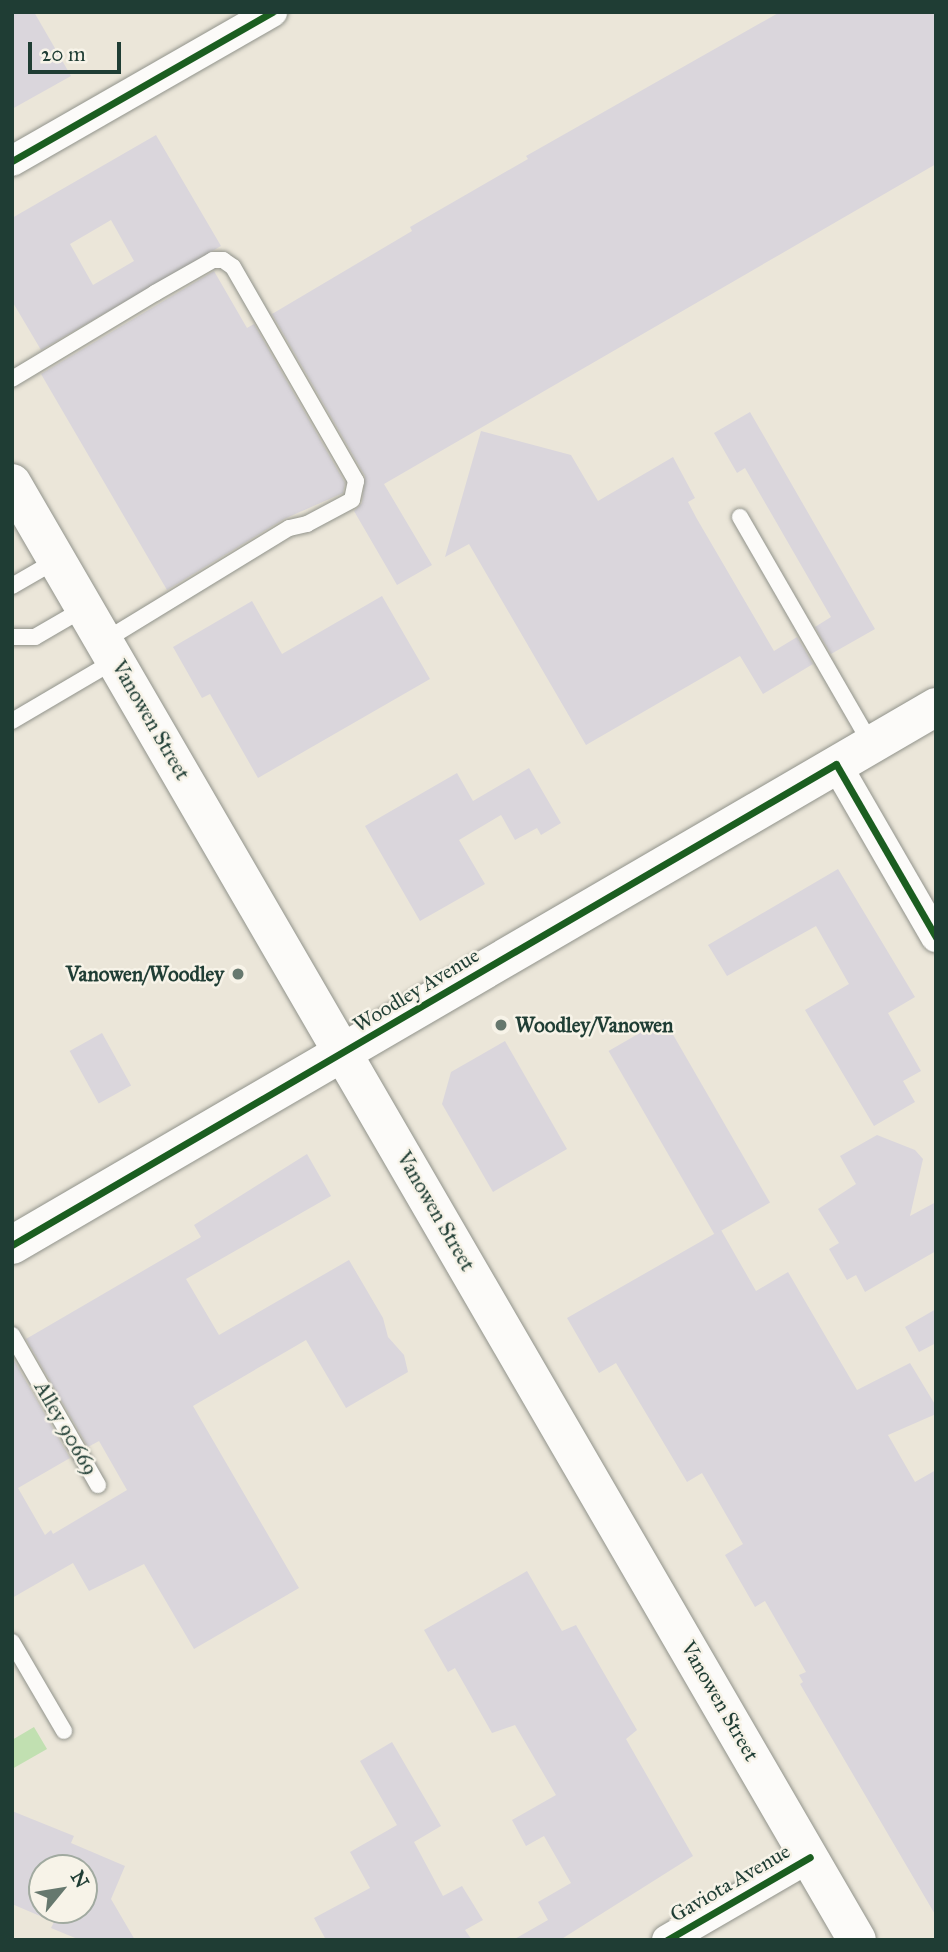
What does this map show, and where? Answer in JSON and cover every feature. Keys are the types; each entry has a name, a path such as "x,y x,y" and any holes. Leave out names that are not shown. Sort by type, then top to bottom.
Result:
{"main road":[{"name":"Vanowen Street","path":"12,483 345,1052 857,1940"},
{"name":"Woodley Avenue","path":"12,1245 936,707"}],"street":[{"path":"12,161 272,12"},
{"path":"836,764 936,937"},
{"name":"Gaviota Avenue","path":"667,1940 810,1857"}],"lane":[{"path":"12,379 155,293 214,260 223,260 233,267 356,481 357,492 352,500 289,528 12,721"},
{"path":"740,517 871,744"},
{"path":"12,586 57,560"},
{"path":"12,638 35,637 85,608"},
{"name":"Alley 90669","path":"12,1335 98,1485"},
{"path":"12,1642 64,1731"}],"green space":[{"path":"34,1727 47,1749 12,1769 12,1740"}],"building":[{"path":"12,12 34,12 71,76 12,109"},
{"path":"780,12 936,12 936,164 384,484 432,565 397,585 354,511 362,503 365,476 272,314 412,231 410,227 528,159 526,156"},
{"path":"156,135 221,246 41,350 12,301 12,218","holes":["111,220 134,261 93,285 70,244"]},
{"path":"214,271 247,328 254,324 345,483 343,493 284,519 167,590 41,374"},
{"path":"750,412 875,629 831,654 815,627 831,617 745,468 737,473 714,433"},
{"path":"481,431 571,455 598,501 673,457 695,498 688,502 774,651 797,637 813,664 763,694 740,656 586,745 469,544 445,557"},
{"path":"382,596 430,679 258,778 210,694 202,698 173,647 252,601 282,654"},
{"path":"529,768 561,823 541,835 537,828 515,840 501,815 459,840 485,884 420,921 365,826 457,773 473,801"},
{"path":"838,869 915,997 888,1013 921,1071 903,1081 915,1102 874,1126 805,1010 849,984 816,926 727,976 708,945"},
{"path":"664,1019 770,1203 715,1235 609,1051"},
{"path":"102,1033 131,1085 99,1103 70,1051"},
{"path":"505,1041 567,1149 493,1192 442,1104 451,1072"},
{"path":"877,1135 915,1150 923,1159 910,1216 936,1202 936,1251 865,1292 856,1275 847,1280 829,1249 839,1243 818,1209 856,1184 840,1156"},
{"path":"307,1154 331,1196 186,1279 219,1335 349,1260 383,1318 388,1337 404,1355 408,1372 346,1408 306,1340 193,1406 299,1588 194,1649 144,1564 89,1591 73,1563 12,1598 12,1357 70,1458 18,1488 45,1535 51,1530 53,1534 127,1490 99,1441 88,1447 26,1339 201,1237 194,1225"},
{"path":"721,1230 756,1291 788,1272 857,1390 910,1363 936,1406 936,1414 888,1435 915,1482 936,1470 936,1916 800,1684 803,1682 799,1675 806,1672 765,1601 755,1607 725,1555 743,1544 702,1473 687,1482 616,1363 599,1373 567,1318"},
{"path":"936,1309 936,1343 919,1352 905,1327"},
{"path":"527,1571 562,1631 576,1625 637,1730 626,1739 693,1856 560,1940 513,1940 548,1920 538,1902 571,1883 544,1836 526,1846 512,1820 556,1795 515,1725 492,1733 455,1668 448,1672 424,1630"},
{"path":"392,1742 441,1826 414,1842 443,1896 462,1886 483,1920 465,1930 472,1940 326,1940 314,1918 370,1888 350,1852 397,1825 360,1761"},
{"path":"12,1811 74,1836 71,1843 97,1854 28,1854 28,1911 12,1904"},
{"path":"98,1854 125,1866 111,1899 135,1940 80,1940 51,1928 53,1924 98,1924"}],"cycle path":[{"path":"12,161 272,12"},
{"path":"12,1245 836,764 936,937"},
{"path":"667,1940 810,1857"}],"place":[{"name":"Vanowen/Woodley","path":"238,974"},
{"name":"Woodley/Vanowen","path":"501,1025"}]}
